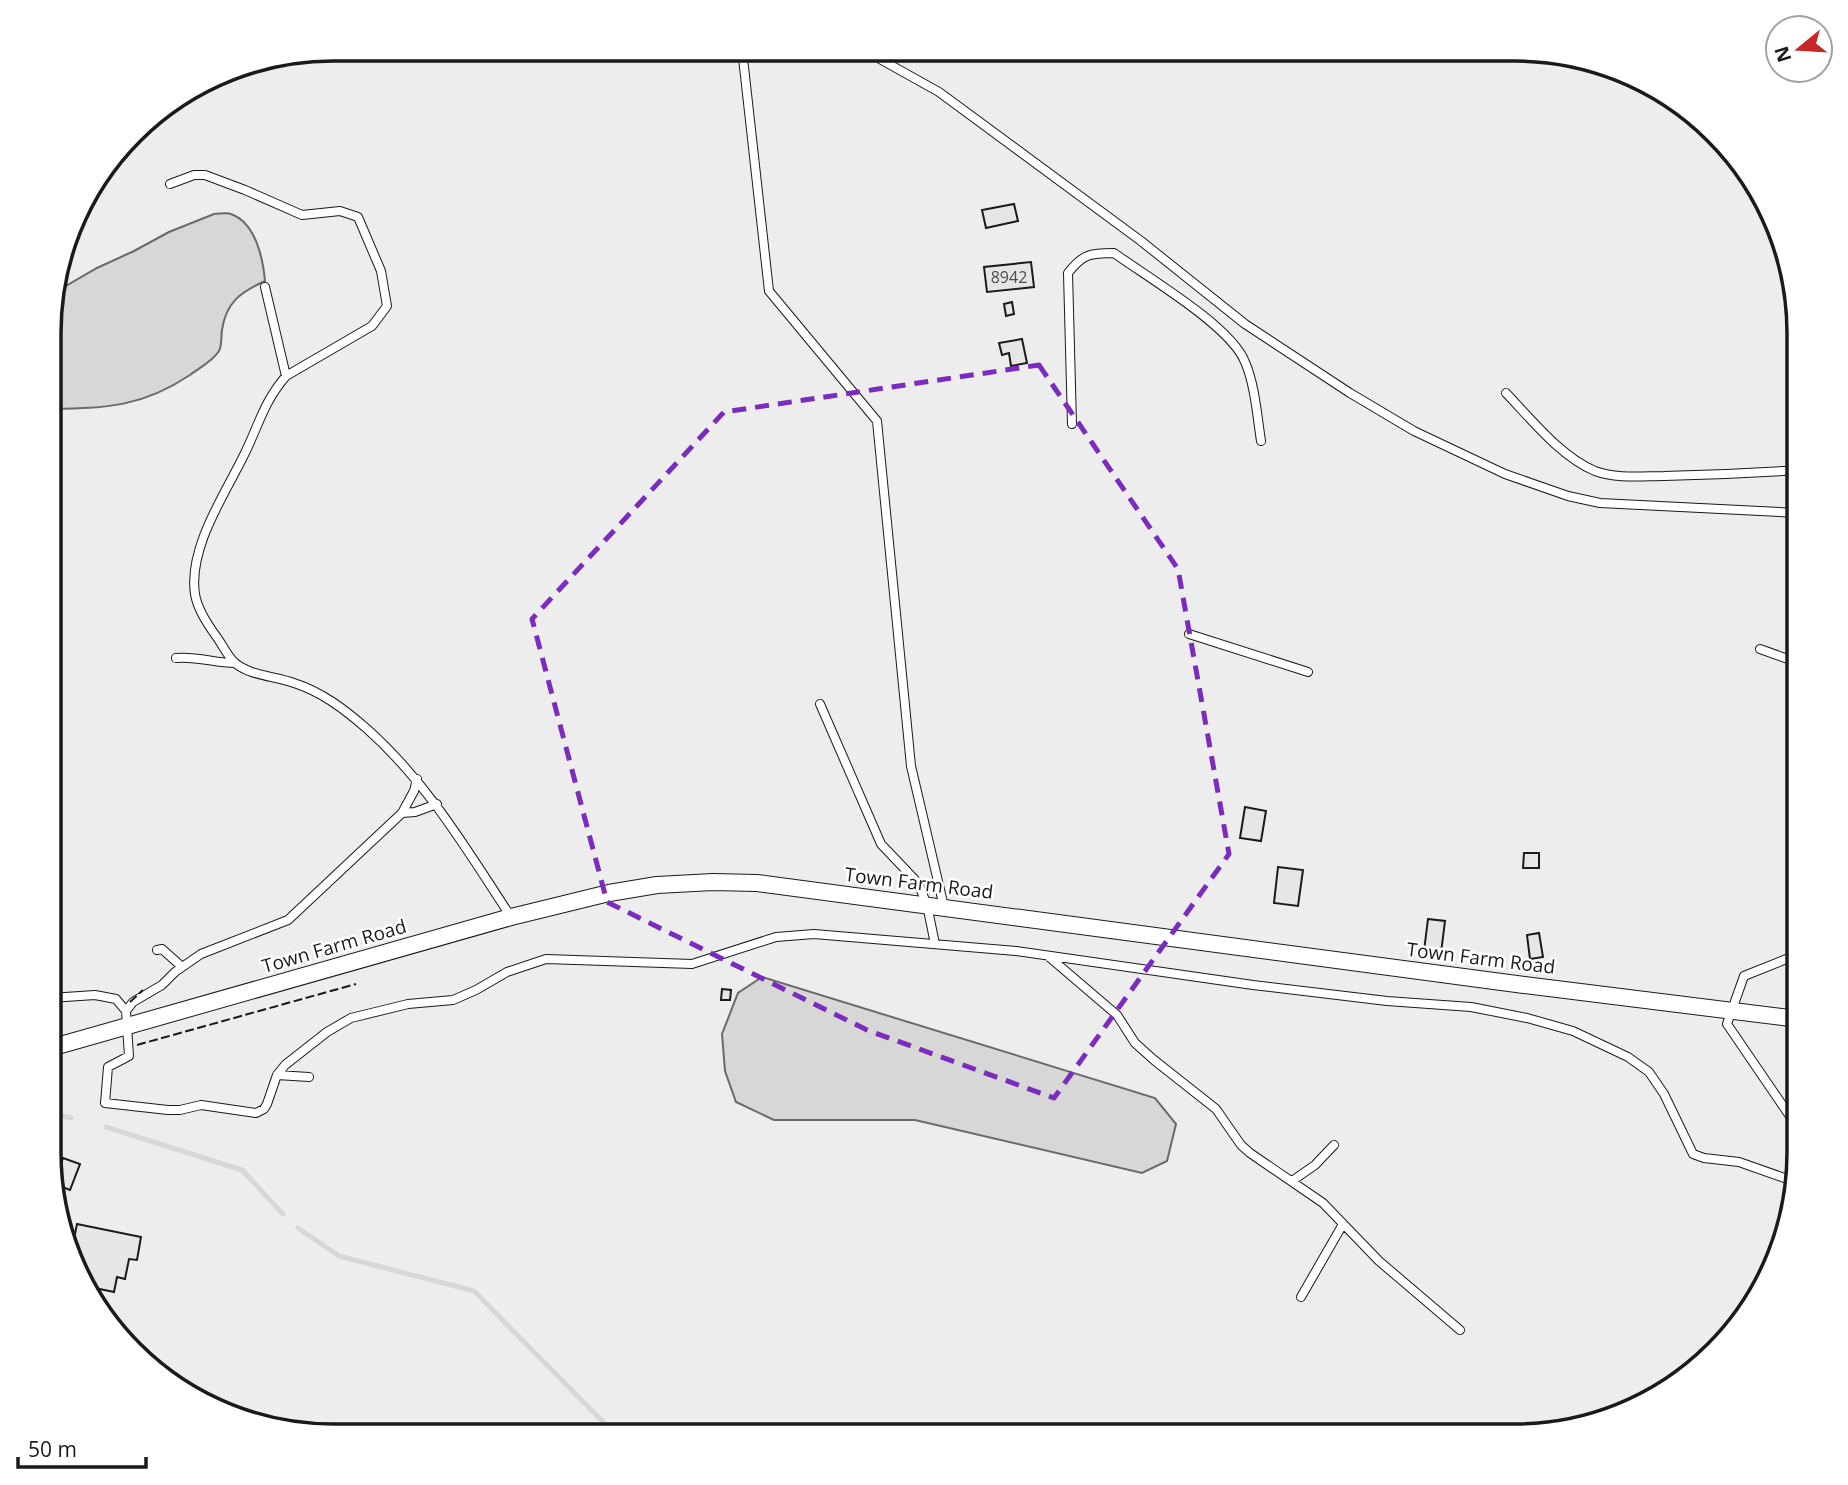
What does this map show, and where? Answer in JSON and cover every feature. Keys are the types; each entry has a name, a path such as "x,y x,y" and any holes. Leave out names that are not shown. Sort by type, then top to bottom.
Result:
{"street":[{"name":"Town Farm Road","path":"61,1044 126,1018 511,917 621,891 713,882 757,883 1483,980 1787,1017"}],"lane":[{"path":"743,61 769,291 877,421 911,765 944,907"},
{"path":"883,61 939,92 1141,241 1245,324 1414,431 1505,474 1568,496 1590,500 1787,512"},
{"path":"170,184 194,175 205,175 302,215 341,211 358,217 381,271 387,306 372,326 286,376 270,394 246,453 202,540 196,565 195,594 209,626 235,663"},
{"path":"1072,424 1068,273 1079,259 1095,253 1114,253 1215,324 1235,344 1246,362 1261,440"},
{"path":"265,287 286,376"},
{"path":"1506,393 1542,431 1575,459 1596,471 1619,476 1649,476 1787,471"},
{"path":"1189,634 1308,672"},
{"path":"1760,649 1787,659"},
{"path":"176,658 190,657 235,663 256,673 295,683 338,705 398,757 417,779 437,804 511,917"},
{"path":"820,704 881,844 918,883 927,905 934,944"},
{"path":"126,1018 133,1002 162,985 181,966 201,954 288,920 402,813 417,779"},
{"path":"402,813 437,804"},
{"path":"61,997 95,995 116,999 126,1018 129,1056 108,1067 105,1103 168,1110 201,1105 256,1113 264,1110 277,1075 285,1065 327,1032 351,1018 398,1006 453,1000 477,990 507,972 546,958 692,964 776,937 814,934 934,944 1048,956 1387,1001 1471,1007 1538,1021 1573,1031 1628,1058 1649,1072 1664,1094 1693,1154 1739,1162 1785,1178"},
{"path":"157,950 162,949 181,966"},
{"path":"1048,956 1117,1015 1135,1042 1154,1060 1216,1109 1241,1145 1323,1203 1379,1261 1461,1330"},
{"path":"1787,958 1744,976 1727,1024 1787,1112"},
{"path":"277,1075 309,1077"},
{"path":"1292,1181 1315,1165 1334,1145"},
{"path":"1301,1297 1343,1224"}],"highlighted area":[{"path":"1039,365 1178,569 1229,854 1054,1098 867,1030 607,902 532,619 724,412"}],"shaded area":[{"path":"1514,61 1567,66 1619,82 1666,107 1694,129 1719,154 1741,182 1759,213 1782,281 1787,334 1786,1169 1782,1204 1766,1256 1741,1303 1719,1331 1694,1356 1666,1378 1635,1396 1567,1419 1514,1424 334,1424 281,1419 229,1403 182,1378 154,1356 129,1331 107,1303 89,1272 66,1204 62,1169 61,334 66,281 82,229 98,197 129,154 154,129 182,107 229,82 281,66 316,62"},
{"path":"229,213 247,225 252,233 260,253 265,281 249,289 231,305 224,320 221,346 216,355 173,386 124,404 61,409 61,334 65,286 169,232 214,214"},
{"path":"762,977 1155,1098 1176,1124 1167,1161 1142,1173 915,1120 774,1120 736,1102 725,1071 722,1034 738,993"}],"building":[{"path":"1014,204 1018,221 986,228 982,210"},
{"path":"1031,262 1034,287 987,292 984,267"},
{"path":"1012,302 1014,314 1006,316 1004,304"},
{"path":"1022,339 1027,363 1011,366 1009,353 1002,355 999,343"},
{"path":"1245,807 1266,811 1261,841 1240,838"},
{"path":"1524,853 1539,853 1539,868 1523,868"},
{"path":"1278,867 1303,870 1298,906 1274,903"},
{"path":"1428,919 1445,921 1441,953 1424,951"},
{"path":"1539,933 1543,957 1530,959 1527,935"},
{"path":"722,989 731,990 730,1000 721,1000"},
{"path":"63,1158 80,1164 70,1190 64,1188"},
{"path":"77,1224 141,1237 137,1260 129,1259 125,1279 117,1277 114,1292 98,1289 75,1235"}],"waterway":[{"path":"61,1116 71,1118"},
{"path":"106,1127 242,1170 283,1214"},
{"path":"298,1228 339,1256 474,1291 605,1424"}],"fence":[{"path":"137,1045 356,984"},
{"path":"130,1002 143,990"}]}
